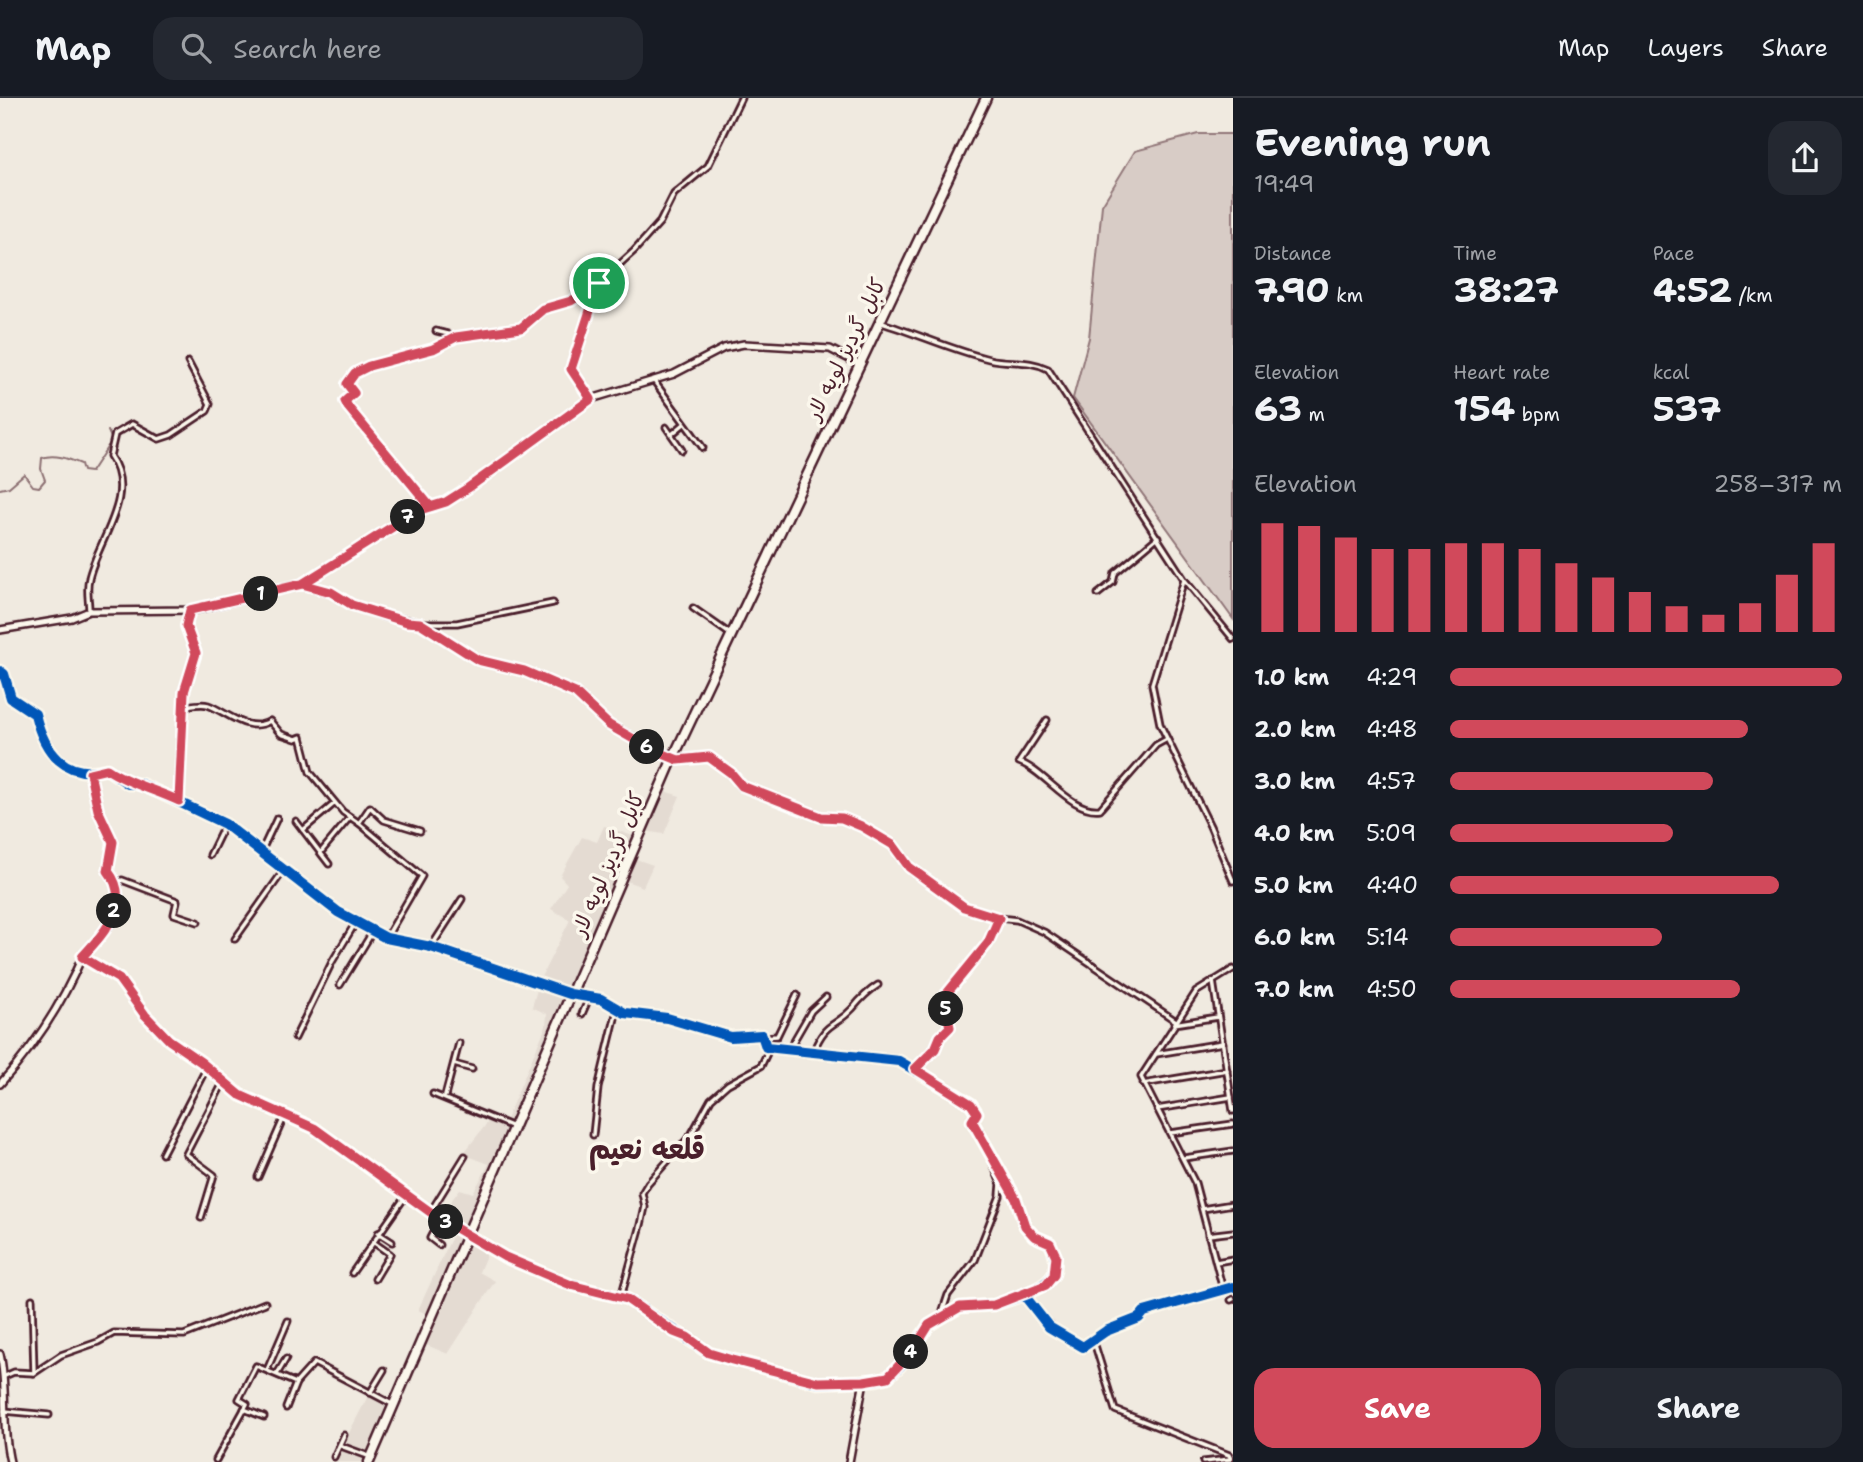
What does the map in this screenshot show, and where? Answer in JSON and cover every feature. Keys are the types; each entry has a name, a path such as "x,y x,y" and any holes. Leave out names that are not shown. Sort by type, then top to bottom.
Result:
{"highway":[{"name":"کابل گردیز لویه لار","path":"370,1460 673,758 986,98"}],"street":[{"path":"445,341 469,334 521,328 543,309 571,301 599,283 634,251 660,222 674,194 708,166 741,98"},
{"path":"591,399 571,369 599,283"},
{"path":"879,322 936,344 991,359 1037,363 1048,369 1184,579 1233,639"},
{"path":"429,505 345,401 354,393 347,384 355,373 369,366 433,349 450,337 436,331"},
{"path":"0,630 72,618 89,611 190,610 302,584 429,505 446,502 468,488 591,399 654,381 709,354 744,344 830,349 859,364"},
{"path":"89,611 89,578 120,493 119,472 110,456 115,434 132,424 159,439 171,435 207,411 210,404 188,362"},
{"path":"654,381 703,448"},
{"path":"671,434 684,424"},
{"path":"666,427 682,450"},
{"path":"1098,593 1113,582 1115,573 1158,537"},
{"path":"1184,579 1152,684 1160,724 1230,866 1233,881"},
{"path":"302,584 331,592 352,605 407,622 420,623 457,623 553,603"},
{"path":"693,608 730,634"},
{"path":"179,801 186,706 184,692 196,653 186,626 190,610"},
{"path":"420,623 478,660 524,671 575,693 609,725 673,758 709,757 731,773 742,786 821,817 842,818 861,826 893,845 909,867 964,907 999,918 1017,920 1044,932 1175,1023 1219,1017"},
{"path":"0,671 4,674 11,698 35,714 39,732 51,755 90,773 107,769 128,784 141,784 225,824 356,922 386,938 431,947 570,994 590,996 617,1010 667,1018 731,1037 777,1036 797,995"},
{"path":"186,706 207,705 235,722 265,724 270,721 281,734 296,739 301,737 310,772 335,803 422,876 386,938"},
{"path":"1047,720 1020,762 1035,770 1063,795 1093,810 1100,809 1156,744 1167,739"},
{"path":"0,1084 23,1059 46,1026 72,982 82,957 112,923 117,883 108,871 113,842 98,810 90,773"},
{"path":"303,830 335,803"},
{"path":"359,823 370,807 384,820 420,831"},
{"path":"321,852 349,817"},
{"path":"261,852 277,818"},
{"path":"296,821 330,864"},
{"path":"210,855 225,824"},
{"path":"235,939 284,870"},
{"path":"117,883 122,880 177,901 174,914 198,922"},
{"path":"431,947 462,899"},
{"path":"915,1069 935,1049 940,1037 950,1027 943,998 988,943 999,918"},
{"path":"295,1038 332,962 356,922"},
{"path":"340,985 373,931"},
{"path":"82,957 119,979 145,1015 169,1040 207,1066 240,1095 286,1113 314,1128 440,1219 505,1257 571,1285 621,1297 709,1353 818,1382 864,1381 888,1377 914,1349 929,1325 960,1307 994,1305 1046,1285 1054,1275 1056,1256 1050,1243 1034,1236 1025,1226 1016,1199 972,1121 977,1113 971,1104 899,1061 788,1051 766,1047 764,1037"},
{"path":"1223,1290 1202,1209 1184,1158 1143,1084 1142,1074 1196,992 1233,969"},
{"path":"1213,981 1233,1111"},
{"path":"813,1052 823,1030 852,1009 862,996 877,985"},
{"path":"582,1014 590,996"},
{"path":"788,1051 811,1010 826,997"},
{"path":"593,1135 598,1088 617,1010"},
{"path":"445,1096 459,1043"},
{"path":"1156,1054 1223,1043"},
{"path":"621,1297 645,1207 642,1193 691,1135 711,1099 728,1084 761,1066 770,1047"},
{"path":"453,1063 472,1069"},
{"path":"162,1154 207,1066"},
{"path":"1143,1084 1227,1070"},
{"path":"201,1218 214,1175 186,1154 224,1081"},
{"path":"433,1094 445,1096 513,1126"},
{"path":"1157,1109 1231,1097"},
{"path":"258,1177 286,1113"},
{"path":"1170,1133 1233,1124"},
{"path":"940,1319 948,1295 975,1260 1000,1196 1001,1184 987,1144"},
{"path":"1184,1158 1233,1151"},
{"path":"431,1211 465,1156"},
{"path":"352,1273 407,1194"},
{"path":"1202,1209 1233,1204"},
{"path":"439,1245 430,1238 440,1219"},
{"path":"1208,1235 1233,1232"},
{"path":"378,1233 393,1242"},
{"path":"372,1241 390,1254 375,1279"},
{"path":"1216,1262 1233,1259"},
{"path":"1232,1459 1229,1455 1115,1410 1094,1342 1097,1336 1139,1318 1144,1312 1233,1287"},
{"path":"1024,1295 1044,1322 1058,1334 1077,1346 1094,1342"},
{"path":"32,1299 34,1373"},
{"path":"5,1376 12,1372 34,1373 61,1355 98,1342 114,1333 184,1335 265,1303"},
{"path":"267,1370 288,1321"},
{"path":"0,1354 5,1376 4,1434 10,1462"},
{"path":"277,1374 286,1359"},
{"path":"286,1408 296,1383 314,1363 394,1405"},
{"path":"216,1460 247,1404 239,1399 256,1366 296,1383"},
{"path":"370,1393 384,1370"},
{"path":"849,1462 864,1381"},
{"path":"244,1409 264,1418"},
{"path":"4,1411 49,1415"},
{"path":"334,1457 344,1436"},
{"path":"341,1446 370,1460"},
{"path":"1203,1462 1232,1459"}],"shaded area":[{"path":"1198,134 1233,134 1233,619 1073,398 1089,338 1102,205 1135,151"},
{"path":"664,791 680,796 664,834 644,831"},
{"path":"604,826 633,836 431,1316 418,1310 455,1230 439,1217 460,1189 473,1193 489,1164 463,1154 491,1118 505,1122 546,1026 547,1014 532,1007 540,979 570,920 551,909 567,884 560,876 582,837 597,842"},
{"path":"633,858 653,865 643,887 623,880"},
{"path":"470,1235 490,1246 479,1272 495,1281 448,1354 424,1344"},
{"path":"369,1394 394,1403 367,1462 334,1462"}],"waterway":[{"path":"0,489 9,487 24,474 33,486 39,487 45,480 41,469 42,458 47,457 72,460 81,464 83,471 91,472 112,440 108,431"}],"cycle path":[{"path":"0,671 4,674 11,698 35,714 44,740 59,760 79,770 107,769 128,784 141,784 225,824 338,912 386,938 431,947 570,994 601,999 625,1013 667,1018 731,1037 762,1035 766,1047 899,1061 954,1093 971,1104 977,1113 972,1121 1016,1199 1025,1226 1034,1236 1050,1243 1054,1253 1056,1262 1052,1276 1024,1295"},
{"path":"82,957 119,979 145,1015 169,1040 201,1062 240,1095 314,1128 440,1219 505,1257 571,1285 627,1299 709,1353 818,1383 876,1380 888,1377 900,1366 929,1325 960,1307 994,1305 1024,1295 1049,1327 1083,1347 1106,1331 1139,1318 1144,1312 1233,1287"}],"district":[{"name":"قلعه نعيم","path":"647,1149"}],"route":[{"path":"599,283 571,301 543,309 521,328 462,335 433,349 382,361 355,373 347,384 354,393 345,401 348,407 429,505 338,563 328,569 317,575 302,584 331,592 352,605 395,619 420,623 478,660 524,671 575,693 609,725 651,749 678,760 709,757 731,773 742,786 821,817 842,818 861,826 893,845 909,867 964,907 999,918 988,943 943,998 950,1027 940,1037 935,1049 915,1069 971,1104 977,1113 972,1121 1016,1199 1025,1226 1034,1236 1050,1243 1056,1256 1054,1275 1046,1285 1024,1295 994,1305 975,1304 960,1307 929,1325 914,1349 888,1377 840,1383 818,1382 709,1353 627,1299 571,1285 505,1257 440,1219 314,1128 240,1095 201,1062 169,1040 145,1015 119,979 82,957 112,923 118,888 108,871 113,842 98,810 90,773 107,769 128,784 141,784 179,801 186,706 184,692 196,653 186,626 190,610 302,584 328,569 347,556 368,542 420,510 429,505 446,502 468,488 498,465 542,438 591,399 571,369 579,351 583,325 599,283"}]}
